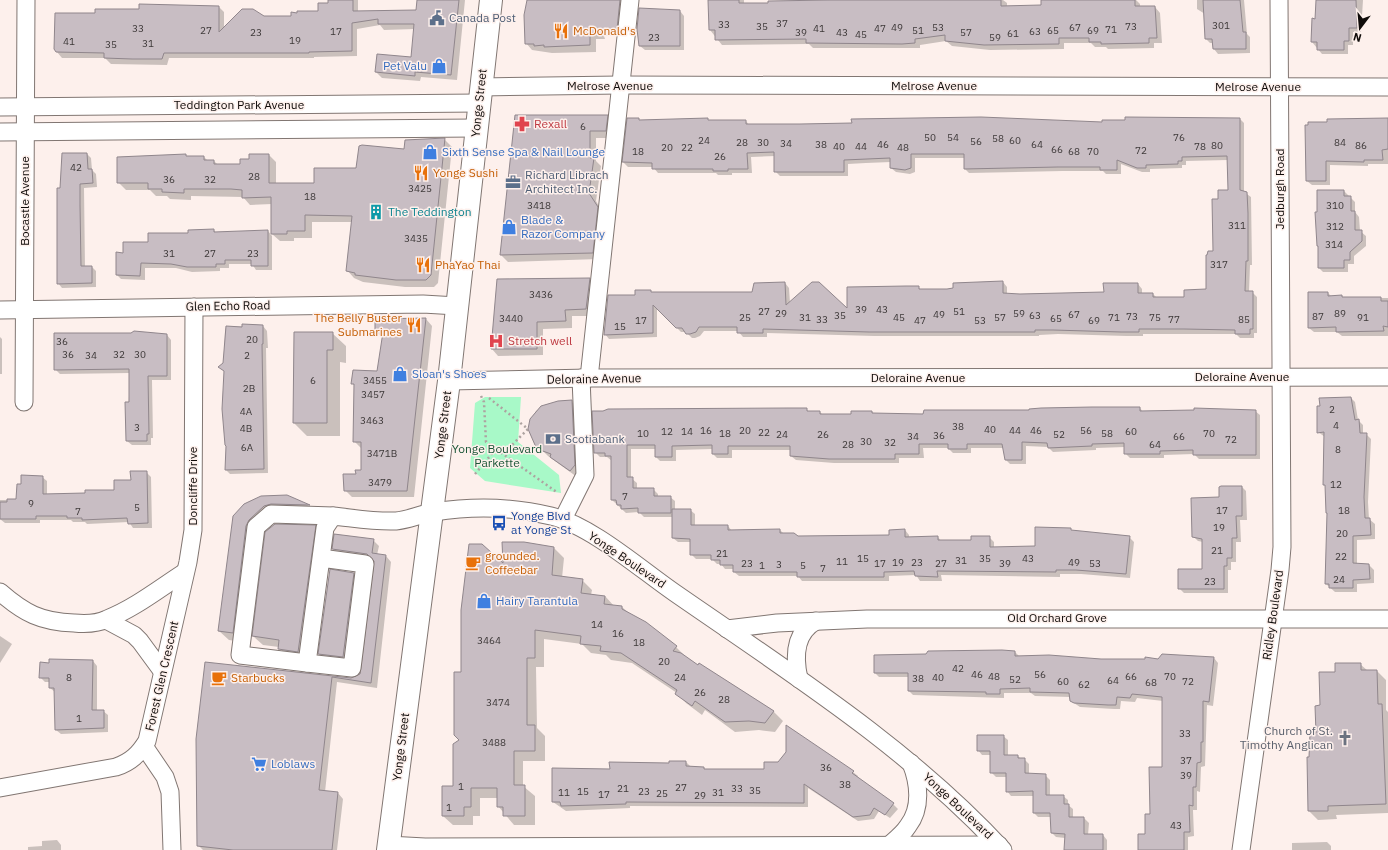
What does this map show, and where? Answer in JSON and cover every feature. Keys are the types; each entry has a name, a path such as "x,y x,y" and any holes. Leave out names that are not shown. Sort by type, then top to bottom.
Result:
{"main road":[{"name":"Yonge Street","path":"388,847 449,381 491,0"}],"street":[{"name":"Bocastle Avenue","path":"24,402 26,0"},
{"path":"563,520 585,475 585,378 630,0"},
{"name":"Jedburgh Road","path":"1279,0 1282,377"},
{"name":"Melrose Avenue","path":"480,95 620,85 1388,87"},
{"name":"Teddington Park Avenue","path":"0,107 480,95"},
{"name":"Teddington Park Avenue","path":"0,132 476,128"},
{"name":"Glen Echo Road","path":"0,310 423,304 457,306"},
{"name":"Doncliffe Drive","path":"185,572 193,530 194,307"},
{"name":"Ridley Boulevard","path":"1242,850 1282,547 1282,377"},
{"name":"Deloraine Avenue","path":"449,381 585,378 1388,377"},
{"name":"Yonge Boulevard","path":"307,663 240,655 256,527 271,514 333,516 397,521 432,512 469,507 534,513 563,520 607,544 799,679 911,763 967,813 1001,848"},
{"path":"321,558 365,564 352,668 307,663 321,558 325,528 333,516"},
{"path":"0,592 30,614 48,621 81,623 106,620 122,612 185,572"},
{"name":"Forest Glen Crescent","path":"0,788 116,767 133,759 144,746 150,732 162,671 185,572"},
{"name":"Old Orchard Grove","path":"727,629 773,623 875,619 1388,619"},
{"path":"106,620 134,635 162,671"},
{"path":"799,679 796,657 801,635 806,627 816,622"},
{"path":"144,746 165,778 170,792 172,850"},
{"name":"Yonge Boulevard","path":"888,846 908,826 917,806 917,778 911,763"},
{"path":"388,847 888,846 1001,848"}],"path":[{"path":"504,453 528,429 491,399 480,396 484,402 486,442 495,450 504,453 559,493"},
{"path":"475,474 495,450"}],"green space":[{"name":"Yonge Boulevard Parkette","path":"485,397 521,397 518,442 559,475 561,493 485,481 470,468 475,403"}],"building":[{"path":"328,0 353,0 353,11 416,10 417,0 459,0 451,75 415,72 415,76 375,72 377,54 411,57 414,24 378,24 378,19 352,23 352,51 309,53 164,53 162,59 132,59 104,58 104,53 56,52 54,49 55,13 95,13 95,9 139,9 139,4 219,6 219,32 242,9 253,9 264,16 291,16 291,12 297,13 297,11 318,11 318,3 328,3"},
{"name":"McDonald's","path":"527,0 620,0 617,29 598,29 598,33 590,33 590,45 544,47 544,45 534,46 534,44 525,44 524,15"},
{"path":"708,0 739,0 739,3 768,3 768,1 830,0 1001,0 1001,6 1041,5 1041,0 1135,0 1135,6 1155,6 1157,38 1149,38 1149,43 1101,44 1101,42 1089,42 1089,38 1059,38 1059,44 984,45 945,41 945,35 915,39 915,43 902,44 806,43 806,39 715,40 715,30 709,30"},
{"path":"1203,0 1240,0 1243,32 1246,32 1246,49 1213,49 1212,39 1205,39"},
{"path":"1316,0 1356,0 1357,28 1349,28 1349,41 1344,41 1344,50 1317,50 1317,42 1311,42 1312,18 1315,19"},
{"path":"639,8 680,10 680,46 639,46 637,29"},
{"path":"515,115 608,115 606,131 590,131 590,158 594,158 589,193 598,207 593,253 500,255"},
{"path":"981,117 1102,122 1102,120 1125,120 1125,117 1240,118 1240,190 1247,192 1248,213 1248,261 1246,261 1245,291 1253,291 1253,329 1250,329 1250,334 1235,334 1235,330 1184,329 1139,329 1139,332 1035,330 1035,332 869,332 763,329 763,333 737,333 737,327 699,327 696,332 686,334 682,328 676,328 653,305 653,333 604,335 608,295 635,295 635,290 651,290 651,292 752,292 754,283 785,282 786,305 812,282 819,282 847,308 847,287 919,286 919,289 947,289 953,288 953,283 1003,281 1003,293 1020,294 1104,292 1103,283 1138,283 1138,293 1153,293 1153,297 1184,297 1184,290 1206,289 1206,255 1208,251 1213,251 1212,199 1218,199 1218,190 1228,190 1227,156 1182,157 1182,161 1178,161 1178,164 1146,165 1146,168 1137,168 1117,160 1117,170 1100,170 1100,167 964,169 964,154 911,154 911,168 905,170 890,168 890,158 844,160 844,172 774,172 774,152 747,153 748,169 728,169 728,171 713,171 713,169 652,169 652,163 622,162 627,118 639,118 639,120 708,118 708,120 746,120 746,124 800,124 852,123 851,119"},
{"path":"1388,118 1388,149 1382,150 1383,160 1364,160 1364,162 1326,161 1326,181 1306,181 1305,125 1308,125 1308,122 1327,122 1327,119"},
{"path":"445,138 431,275 426,280 396,280 355,275 355,273 346,271 352,216 305,215 305,231 287,231 287,234 271,234 271,197 242,198 242,190 231,189 184,189 184,193 162,192 162,189 148,189 148,183 117,183 117,157 186,154 186,156 204,156 204,160 214,160 214,164 240,164 240,159 249,159 249,154 269,154 269,183 314,183 314,168 356,168 359,146 404,149 405,140"},
{"path":"62,153 87,153 88,169 92,169 93,183 80,184 80,205 81,266 92,266 92,283 57,284 57,188 60,188"},
{"path":"1317,190 1344,190 1344,196 1351,196 1351,211 1355,211 1355,230 1362,230 1362,241 1350,252 1350,260 1344,260 1344,268 1318,268 1315,212 1317,212"},
{"path":"214,229 214,232 268,230 268,266 251,266 251,260 225,260 225,264 216,264 216,267 187,267 171,264 141,263 140,276 116,275 116,252 123,253 123,242 148,242 148,233 188,233 188,230"},
{"path":"590,278 586,309 565,310 566,321 537,322 537,349 491,349 497,279"},
{"path":"1308,292 1328,292 1328,296 1342,295 1342,297 1381,297 1381,301 1388,301 1388,327 1383,326 1384,331 1336,332 1336,327 1308,328"},
{"path":"426,318 407,491 344,491 343,474 356,474 355,470 361,470 361,442 353,442 354,384 351,384 353,370 377,371 383,332 375,332 375,319"},
{"path":"242,324 263,325 264,469 225,470 226,446 222,409 224,371 218,367 223,363 226,326 242,327"},
{"path":"134,331 167,334 167,376 148,376 149,434 147,434 147,441 126,441 125,402 129,402 129,369 54,370 54,333 131,333"},
{"path":"294,332 333,332 333,350 327,350 327,423 293,423"},
{"path":"1351,397 1355,420 1359,419 1360,433 1367,433 1364,497 1365,518 1370,518 1371,535 1353,536 1353,563 1369,564 1370,579 1353,580 1353,588 1329,588 1329,584 1325,584 1327,513 1325,485 1323,485 1324,432 1317,433 1317,406 1320,406 1319,398"},
{"name":"Scotiabank","path":"572,400 575,465 570,471 550,457 551,454 540,450 535,445 528,429 530,419 541,406 558,401"},
{"path":"1140,407 1140,411 1194,410 1194,408 1256,410 1256,455 1193,455 1193,450 1160,451 1160,454 1124,454 1124,443 1048,448 1047,443 1022,442 1022,460 1005,460 1002,444 967,444 967,449 948,449 948,444 919,444 919,454 895,454 895,459 829,459 790,456 790,446 728,446 728,454 712,454 712,445 672,446 672,457 655,457 655,445 627,445 627,477 633,477 633,488 654,488 654,496 671,496 671,513 638,513 638,508 621,509 621,505 617,505 616,500 611,500 611,456 605,456 605,453 594,453 592,411 603,411 608,409 807,408 807,411 820,411 820,414 851,414 851,411 872,411 872,413 923,414 924,410 1029,410 1041,408"},
{"path":"130,471 147,471 148,523 128,524 127,518 82,520 82,518 67,518 67,516 36,516 36,519 0,519 0,502 7,502 7,499 16,499 17,484 21,484 21,475 43,476 43,494 85,493 85,490 114,490 114,480 131,480"},
{"path":"1242,486 1242,516 1236,516 1237,538 1232,538 1232,558 1227,558 1227,566 1224,566 1224,589 1178,589 1178,569 1202,569 1202,539 1192,537 1191,498 1219,497 1219,487"},
{"path":"287,495 310,505 271,504 264,506 249,520 246,526 233,633 218,631 233,516 244,504 261,496"},
{"path":"672,509 691,509 691,525 728,525 728,530 780,529 780,533 794,533 798,536 889,535 889,530 905,529 905,537 938,536 938,540 971,540 971,536 990,536 990,547 1035,546 1035,527 1071,528 1071,530 1130,536 1126,574 1076,570 1056,570 1056,572 937,571 938,577 915,576 914,571 884,572 884,577 797,577 797,572 733,572 733,565 720,565 720,560 711,560 711,555 690,555 690,539 672,538"},
{"path":"275,524 316,525 298,652 278,649 279,640 252,636 265,532"},
{"name":"Loblaws","path":"334,534 374,539 372,553 386,555 371,683 332,677 319,790 338,792 332,850 233,850 197,846 196,739 205,662 351,678 360,674 374,561 367,554 332,549"},
{"path":"502,542 524,542 554,547 552,575 583,579 581,593 605,596 604,604 622,606 622,609 646,622 677,646 673,651 681,653 698,665 699,663 774,711 765,723 749,721 725,722 695,701 692,706 675,694 677,690 621,653 600,651 601,646 580,644 581,636 535,630 535,658 527,658 527,725 535,725 535,751 514,751 514,785 525,785 525,816 503,816 503,807 497,807 497,788 471,788 471,807 464,807 464,816 442,816 442,786 453,786 453,744 459,740 454,735 454,672 461,672 461,610 469,544 482,544 503,563"},
{"path":"330,569 354,573 343,657 318,654"},
{"path":"928,651 1015,651 1015,656 1049,655 1101,659 1145,659 1145,657 1158,659 1162,654 1214,657 1209,702 1203,701 1203,742 1201,742 1201,762 1197,763 1196,787 1193,787 1193,806 1189,805 1190,832 1184,832 1184,850 1138,850 1138,834 1145,834 1145,814 1150,814 1149,767 1162,767 1162,697 1132,694 1130,698 1117,697 1116,705 1108,705 1074,703 1070,701 1069,693 1030,692 1030,688 1000,689 1000,694 986,694 986,692 908,691 908,673 874,673 874,655 926,654"},
{"path":"49,659 93,660 92,710 104,710 104,728 55,730 54,688 49,688 49,678 39,678 40,662 49,663"},
{"name":"Church of St. Timothy Anglican","path":"1335,663 1361,663 1361,670 1377,670 1378,704 1382,704 1386,804 1328,806 1328,811 1308,811 1307,757 1309,757 1310,733 1316,733 1315,706 1320,705 1319,672 1335,672"},
{"path":"786,725 854,771 852,773 894,803 885,815 874,808 870,815 853,817 804,784 804,803 626,802 626,804 561,806 560,802 552,802 552,768 610,769 609,762 669,763 669,761 686,761 686,766 704,767 704,769 764,769 764,762 778,762 786,752"},
{"path":"977,735 1004,735 1004,755 1018,755 1018,758 1025,758 1025,773 1046,774 1046,795 1064,795 1064,804 1069,804 1069,817 1084,817 1084,834 1103,834 1103,850 1064,850 1065,834 1051,833 1050,813 1033,813 1033,791 1006,792 1006,773 990,773 990,751 977,751"}],"place":[{"name":"Canada Post","path":"437,18"},
{"name":"McDonald's","path":"561,31"},
{"name":"Pet Valu","path":"439,66"},
{"name":"Rexall","path":"522,124"},
{"name":"Sixth Sense Spa & Nail Lounge","path":"430,152"},
{"name":"Yonge Sushi","path":"421,173"},
{"name":"Richard Librach Architect Inc.","path":"513,182"},
{"name":"The Teddington","path":"376,212"},
{"name":"Blade & Razor Company","path":"509,227"},
{"name":"PhaYao Thai","path":"423,265"},
{"name":"The Belly Buster Submarines","path":"414,325"},
{"name":"Stretch well","path":"496,341"},
{"name":"Sloan's Shoes","path":"400,374"},
{"name":"Scotiabank","path":"553,439"},
{"name":"Yonge Blvd at Yonge St","path":"499,523"},
{"name":"grounded. Coffeebar","path":"473,563"},
{"name":"Hairy Tarantula","path":"484,601"},
{"name":"Starbucks","path":"219,678"},
{"name":"Church of St. Timothy Anglican","path":"1345,738"},
{"name":"Loblaws","path":"259,764"}]}
